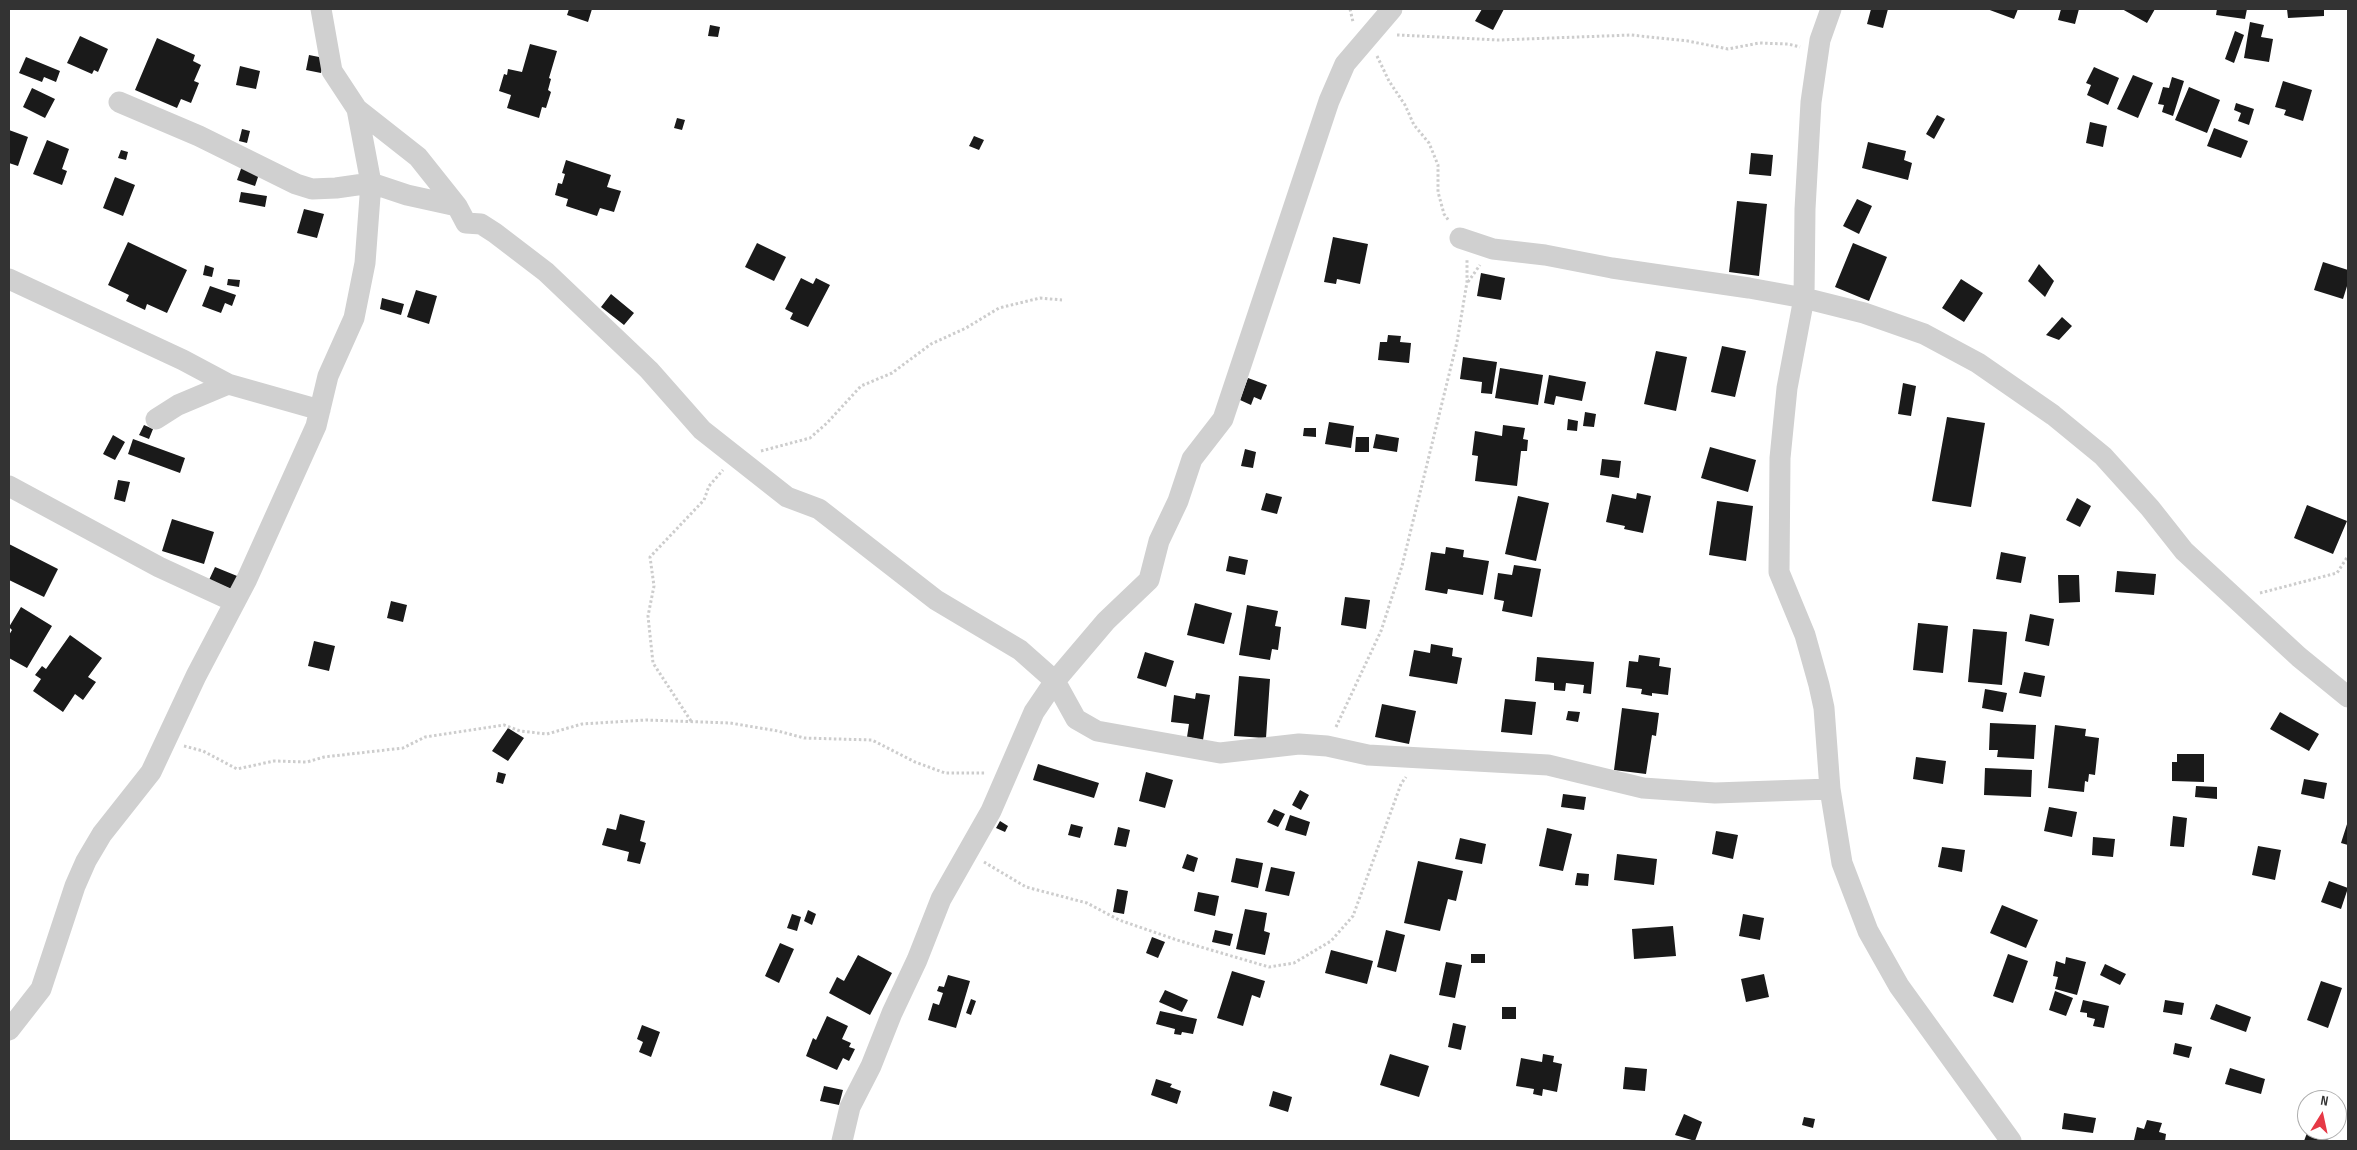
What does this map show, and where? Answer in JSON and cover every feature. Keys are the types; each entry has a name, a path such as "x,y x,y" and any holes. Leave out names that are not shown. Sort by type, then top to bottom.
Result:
{"street":[{"path":"321,9 332,71 357,108 418,158 457,206 466,223 481,224 546,272 649,370 702,430 787,497 819,509 936,600 1020,650 1055,680 1076,719 1097,731 1220,753 1284,745 1327,746 1368,755 1548,765 1643,788 1715,794 1830,789"},
{"path":"842,1141 850,1107 871,1066 941,899 991,811 1034,712 1055,680 1106,621 1150,580 1159,542 1178,501 1192,459 1223,419 1329,101 1345,64 1392,9"},
{"path":"1831,9 1818,52 1811,112 1805,209 1804,298 1787,388 1780,458 1779,572 1805,635 1819,685 1824,708 1830,789 1842,863 1868,931 1899,986 2011,1141"},
{"path":"120,102 199,136 296,184 312,189 371,183 407,195 457,206"},
{"path":"9,1030 41,989 75,886 86,861 102,834 151,772 196,676 235,602 286,496 316,426 328,376 354,318 365,262 371,183 357,108"},
{"path":"1460,238 1493,249 1545,255 1612,268 1804,298 1864,313 1924,334 1985,368 2053,415 2103,456 2150,508 2184,551 2299,656 2348,697"},
{"path":"9,280 183,360 228,384 320,410"},
{"path":"156,419 178,405 228,384"},
{"path":"9,486 159,567 235,602"},
{"path":"9,500 47,507"}],"path":[{"path":"1327,746 1381,631 1402,566 1457,342 1467,282 1466,250 1444,214 1438,192 1438,165 1429,143 1414,125 1405,105 1389,81 1366,38 1352,20 1350,9"},
{"path":"1366,38 1402,34 1499,40 1631,35 1688,41 1728,49 1759,43 1788,44 1818,52"},
{"path":"691,721 653,663 648,616 654,586 650,557 704,500 709,486 725,468 746,453 810,438 827,423 861,386 892,372 930,344 966,328 998,308 1040,298 1062,300"},
{"path":"2238,599 2337,573 2348,556"},
{"path":"165,741 203,752 237,769 274,761 306,762 324,757 403,748 425,737 504,725 520,731 547,734 582,724 646,720 691,721 730,723 778,731 804,738 872,740 914,762 945,773 1006,774"},
{"path":"968,853 1026,887 1086,903 1119,920 1168,937 1268,967 1294,963 1331,941 1353,916 1400,784 1422,758"}],"building":[{"path":"569,9 592,9 588,22 567,15"},
{"path":"1482,9 1504,9 1493,30 1475,21"},
{"path":"1871,9 1888,9 1883,28 1867,24"},
{"path":"1987,9 2018,9 2014,19"},
{"path":"2061,9 2079,9 2075,24 2058,20"},
{"path":"2122,9 2155,9 2147,23"},
{"path":"2217,9 2247,9 2245,19 2216,15"},
{"path":"2287,9 2324,9 2324,16 2288,18"},
{"path":"2250,22 2264,25 2261,37 2273,39 2269,62 2244,58"},
{"path":"710,25 720,27 718,37 708,36"},
{"path":"2235,31 2244,35 2234,63 2225,59"},
{"path":"80,36 108,49 98,72 94,70 92,74 67,63"},
{"path":"157,38 195,55 193,61 201,65 194,81 199,83 191,103 181,99 177,108 135,90"},
{"path":"530,44 557,51 549,78 551,79 548,90 551,92 546,108 542,107 539,118 507,108 511,95 499,91 504,74 507,75 508,69 522,72"},
{"path":"309,55 324,58 321,73 306,70"},
{"path":"26,57 60,71 56,82 44,77 42,82 19,73"},
{"path":"240,66 260,71 256,89 236,85"},
{"path":"2094,67 2119,78 2108,105 2087,95 2091,85 2086,83"},
{"path":"2133,75 2153,83 2138,118 2117,109"},
{"path":"2172,77 2184,81 2173,116 2162,112 2164,105 2158,104 2163,87 2169,88"},
{"path":"2283,81 2312,90 2303,121 2284,115 2286,110 2275,107"},
{"path":"2189,87 2220,100 2207,133 2175,120"},
{"path":"32,88 55,99 45,118 23,107"},
{"path":"2236,103 2254,109 2249,125 2238,121 2241,113 2234,110"},
{"path":"1937,115 1945,119 1934,139 1926,134"},
{"path":"677,118 685,120 682,130 674,128"},
{"path":"2090,122 2107,126 2103,147 2086,143"},
{"path":"2214,128 2248,141 2241,158 2207,146"},
{"path":"242,129 250,131 247,143 239,141"},
{"path":"9,130 28,137 18,166 9,163"},
{"path":"974,136 984,140 979,150 969,146"},
{"path":"47,140 69,149 62,169 67,171 62,185 33,174"},
{"path":"1868,142 1906,151 1904,160 1912,163 1908,180 1862,168"},
{"path":"121,150 128,152 126,160 118,158"},
{"path":"1751,153 1773,155 1771,176 1749,174"},
{"path":"566,160 611,175 607,187 621,191 614,212 600,208 597,216 566,206 568,199 555,195 558,183 562,184 565,174 562,173"},
{"path":"242,166 260,171 255,186 237,180"},
{"path":"115,177 135,185 123,216 103,208"},
{"path":"241,192 267,196 265,207 239,202"},
{"path":"1857,199 1872,206 1859,234 1843,226"},
{"path":"1737,201 1767,204 1759,276 1729,272"},
{"path":"304,209 324,214 317,238 297,233"},
{"path":"1333,237 1368,244 1360,284 1337,279 1336,284 1324,282"},
{"path":"128,242 187,270 167,313 147,304 145,310 126,301 129,295 108,285"},
{"path":"757,243 786,257 774,281 745,267"},
{"path":"1853,243 1887,257 1869,301 1835,287"},
{"path":"2323,262 2348,270 2348,283 2343,299 2314,290"},
{"path":"2039,264 2054,281 2045,297 2028,281"},
{"path":"205,265 214,268 212,277 203,275"},
{"path":"1481,273 1505,278 1501,300 1477,296"},
{"path":"801,278 813,284 816,278 830,285 808,327 790,319 793,313 785,309"},
{"path":"228,279 240,280 239,287 227,285"},
{"path":"1961,279 1983,293 1964,322 1942,308"},
{"path":"210,286 236,295 232,306 225,303 221,313 202,306"},
{"path":"416,290 437,296 429,324 407,317"},
{"path":"611,294 634,313 624,325 601,307"},
{"path":"382,298 404,304 401,315 380,309"},
{"path":"2062,317 2072,326 2059,340 2046,335"},
{"path":"1388,335 1401,336 1400,342 1411,343 1409,363 1378,360 1380,342 1387,342"},
{"path":"1722,346 1746,351 1735,397 1711,392"},
{"path":"1656,351 1687,357 1676,411 1644,404"},
{"path":"1463,357 1497,362 1492,394 1481,393 1482,382 1460,379"},
{"path":"1500,368 1543,375 1538,405 1495,398"},
{"path":"1549,375 1586,382 1582,401 1556,396 1554,405 1544,403"},
{"path":"1248,378 1267,385 1261,400 1254,397 1251,405 1240,400"},
{"path":"1903,383 1916,386 1911,416 1898,414"},
{"path":"1585,412 1596,414 1594,427 1583,426"},
{"path":"1947,417 1985,423 1971,507 1932,501"},
{"path":"1568,419 1578,421 1577,431 1567,430"},
{"path":"1329,422 1354,426 1351,448 1325,444"},
{"path":"144,425 153,429 149,439 139,435"},
{"path":"1503,425 1525,428 1523,439 1528,440 1527,451 1521,451 1517,486 1475,481 1478,456 1472,455 1475,431 1502,436"},
{"path":"1304,428 1316,428 1316,437 1303,436"},
{"path":"1376,434 1399,438 1397,452 1373,448"},
{"path":"113,435 125,442 115,460 103,454"},
{"path":"1356,437 1369,437 1369,452 1355,452"},
{"path":"133,439 185,458 180,473 128,454"},
{"path":"1710,447 1756,460 1748,492 1701,478"},
{"path":"1245,449 1256,452 1253,468 1241,466"},
{"path":"1602,459 1621,461 1619,478 1600,475"},
{"path":"118,480 130,482 125,502 114,499"},
{"path":"1266,493 1282,497 1277,514 1261,510"},
{"path":"1637,493 1651,496 1643,533 1624,529 1625,526 1606,522 1612,494 1636,499"},
{"path":"1518,496 1549,503 1536,561 1505,554"},
{"path":"2077,498 2091,506 2080,527 2066,520"},
{"path":"1717,501 1753,506 1746,561 1709,555"},
{"path":"2307,505 2347,521 2333,554 2294,538"},
{"path":"172,519 214,532 204,564 162,551"},
{"path":"9,544 58,569 44,597 9,580"},
{"path":"1446,547 1464,550 1463,557 1489,561 1483,595 1448,589 1447,594 1425,590 1431,552 1445,554"},
{"path":"2001,552 2026,557 2021,583 1996,579"},
{"path":"1229,556 1248,560 1245,575 1226,571"},
{"path":"1514,565 1541,569 1532,617 1502,611 1504,601 1494,599 1498,573 1512,575"},
{"path":"215,567 242,578 236,591 209,580"},
{"path":"2117,571 2156,574 2154,595 2115,592"},
{"path":"2058,575 2079,575 2080,602 2059,603"},
{"path":"1345,597 1370,600 1366,629 1341,625"},
{"path":"391,601 407,605 403,622 387,618"},
{"path":"1195,603 1232,613 1224,644 1187,635"},
{"path":"1247,605 1278,611 1275,626 1281,627 1278,650 1272,649 1270,660 1239,655"},
{"path":"21,607 52,626 27,668 9,658 9,635 12,630 9,627"},
{"path":"2030,614 2054,619 2049,646 2025,641"},
{"path":"1918,623 1948,626 1943,673 1913,670"},
{"path":"1973,629 2007,632 2002,685 1968,682"},
{"path":"70,635 102,658 88,677 96,682 83,700 75,694 63,712 33,691 41,679 35,675 42,666 46,669"},
{"path":"314,641 335,646 329,671 308,666"},
{"path":"1431,644 1453,648 1452,656 1462,658 1457,684 1409,676 1414,650 1430,653"},
{"path":"1145,652 1174,661 1166,687 1137,678"},
{"path":"1639,655 1660,658 1659,666 1671,668 1668,695 1652,693 1652,696 1641,694 1642,689 1626,687 1629,661 1638,662"},
{"path":"1537,657 1594,662 1591,694 1583,693 1584,685 1566,683 1565,691 1554,690 1554,683 1535,681"},
{"path":"2024,672 2045,676 2041,697 2019,693"},
{"path":"1239,676 1270,679 1266,738 1234,736"},
{"path":"1985,689 2007,693 2003,712 1982,708"},
{"path":"1196,693 1210,695 1203,740 1187,737 1189,724 1171,722 1174,695 1195,699"},
{"path":"1505,699 1536,702 1532,735 1501,732"},
{"path":"1382,704 1416,711 1409,744 1375,737"},
{"path":"1622,708 1659,713 1656,736 1652,735 1646,774 1614,770"},
{"path":"1568,711 1580,712 1578,722 1566,720"},
{"path":"2280,712 2319,734 2309,751 2270,729"},
{"path":"1990,723 2036,725 2034,759 1997,757 1998,750 1989,750"},
{"path":"2055,725 2086,729 2085,736 2099,738 2095,775 2089,774 2088,782 2085,781 2084,792 2048,788"},
{"path":"508,728 524,738 508,761 492,751"},
{"path":"2177,754 2204,754 2204,782 2172,781 2172,762 2177,762"},
{"path":"1916,757 1946,761 1943,784 1913,779"},
{"path":"1038,764 1099,783 1094,798 1033,780"},
{"path":"1985,768 2032,770 2031,797 1984,795"},
{"path":"498,772 506,774 503,784 496,782"},
{"path":"1146,772 1173,780 1165,808 1139,801"},
{"path":"2304,779 2327,783 2324,799 2301,794"},
{"path":"2196,786 2217,787 2217,799 2195,797"},
{"path":"1300,790 1309,795 1301,810 1292,805"},
{"path":"1563,794 1586,797 1584,810 1561,807"},
{"path":"2049,807 2077,812 2072,837 2044,831"},
{"path":"1274,809 1285,814 1278,827 1267,822"},
{"path":"620,814 645,821 640,841 646,843 640,864 627,861 629,852 602,845 607,828 616,830"},
{"path":"1290,815 1310,822 1306,836 1285,830"},
{"path":"2173,816 2187,818 2184,847 2170,846"},
{"path":"1000,821 1008,826 1005,832 996,828"},
{"path":"2348,821 2348,845 2341,843"},
{"path":"1071,824 1083,827 1080,838 1068,835"},
{"path":"1118,827 1130,830 1126,847 1114,845"},
{"path":"1547,828 1572,834 1563,871 1539,866"},
{"path":"1716,831 1738,835 1733,859 1712,854"},
{"path":"2093,837 2115,839 2113,857 2092,855"},
{"path":"1460,838 1486,844 1482,864 1455,859"},
{"path":"2258,846 2281,850 2275,880 2252,875"},
{"path":"1942,847 1965,850 1962,872 1938,867"},
{"path":"1187,854 1198,858 1194,872 1182,868"},
{"path":"1617,854 1657,859 1654,885 1614,880"},
{"path":"1236,858 1263,863 1258,888 1231,882"},
{"path":"1418,861 1463,871 1456,901 1448,899 1440,931 1404,923"},
{"path":"1271,867 1295,872 1289,896 1265,891"},
{"path":"1577,873 1589,874 1588,886 1575,885"},
{"path":"2329,881 2348,888 2341,909 2321,902"},
{"path":"1117,889 1128,891 1124,914 1113,912"},
{"path":"1198,892 1219,896 1215,916 1194,911"},
{"path":"2002,905 2038,920 2026,948 1990,933"},
{"path":"1245,909 1267,913 1264,931 1270,933 1265,955 1236,949"},
{"path":"808,910 816,914 812,925 804,921"},
{"path":"792,914 801,917 797,931 787,928"},
{"path":"1743,914 1764,918 1760,940 1739,936"},
{"path":"1673,926 1676,956 1634,959 1632,929"},
{"path":"1215,930 1233,934 1230,946 1212,942"},
{"path":"1386,930 1405,935 1396,972 1377,967"},
{"path":"1152,937 1165,942 1158,958 1146,953"},
{"path":"780,943 794,949 779,983 765,976"},
{"path":"1331,950 1373,961 1367,984 1325,973"},
{"path":"1471,954 1485,954 1485,963 1471,963"},
{"path":"2008,954 2028,961 2013,1003 1993,996"},
{"path":"858,955 892,973 870,1015 829,993 837,977 844,981"},
{"path":"2066,957 2086,962 2077,995 2055,989 2058,977 2053,976 2056,961 2065,964"},
{"path":"1446,962 1462,965 1455,998 1439,995"},
{"path":"2105,964 2126,974 2120,985 2100,975"},
{"path":"1232,971 1265,981 1260,998 1252,995 1243,1026 1217,1018"},
{"path":"1764,974 1769,997 1746,1002 1741,979"},
{"path":"948,975 970,981 956,1028 928,1020 933,1003 939,1005 943,993 937,991 939,986 944,987"},
{"path":"2321,981 2342,988 2328,1028 2307,1020"},
{"path":"1165,990 1188,1000 1182,1012 1159,1002"},
{"path":"2055,991 2073,998 2066,1016 2049,1010"},
{"path":"971,999 976,1001 971,1015 966,1013"},
{"path":"2083,1000 2109,1006 2104,1028 2093,1026 2095,1019 2087,1017 2087,1013 2080,1012"},
{"path":"2165,1000 2184,1003 2182,1015 2163,1012"},
{"path":"2216,1004 2251,1017 2246,1032 2210,1019"},
{"path":"1502,1007 1516,1007 1516,1019 1502,1019"},
{"path":"1160,1011 1197,1019 1193,1034 1182,1032 1181,1035 1174,1034 1175,1029 1156,1024"},
{"path":"827,1016 848,1026 842,1039 851,1043 849,1047 855,1049 849,1061 843,1058 837,1070 806,1056 813,1038 816,1040"},
{"path":"1453,1023 1466,1026 1461,1050 1448,1047"},
{"path":"642,1025 660,1032 651,1057 639,1052 643,1042 637,1039"},
{"path":"2175,1043 2192,1047 2189,1058 2173,1054"},
{"path":"1390,1054 1429,1066 1419,1097 1380,1085"},
{"path":"1543,1054 1554,1056 1553,1062 1562,1064 1557,1092 1543,1089 1542,1096 1533,1094 1534,1089 1516,1086 1521,1058 1542,1062"},
{"path":"1625,1067 1647,1069 1645,1091 1623,1089"},
{"path":"2230,1068 2265,1079 2261,1094 2225,1084"},
{"path":"1156,1079 1172,1084 1170,1087 1181,1091 1177,1104 1151,1095"},
{"path":"824,1086 843,1090 839,1105 820,1101"},
{"path":"1273,1091 1292,1097 1288,1112 1269,1106"},
{"path":"2064,1113 2096,1118 2093,1133 2062,1129"},
{"path":"1684,1114 1702,1122 1695,1141 1675,1135"},
{"path":"1804,1117 1815,1119 1813,1128 1802,1125"},
{"path":"2147,1120 2162,1123 2159,1132 2166,1134 2165,1141 2134,1140 2137,1127 2144,1129"},
{"path":"2329,1140 2332,1141 2304,1141"}]}
